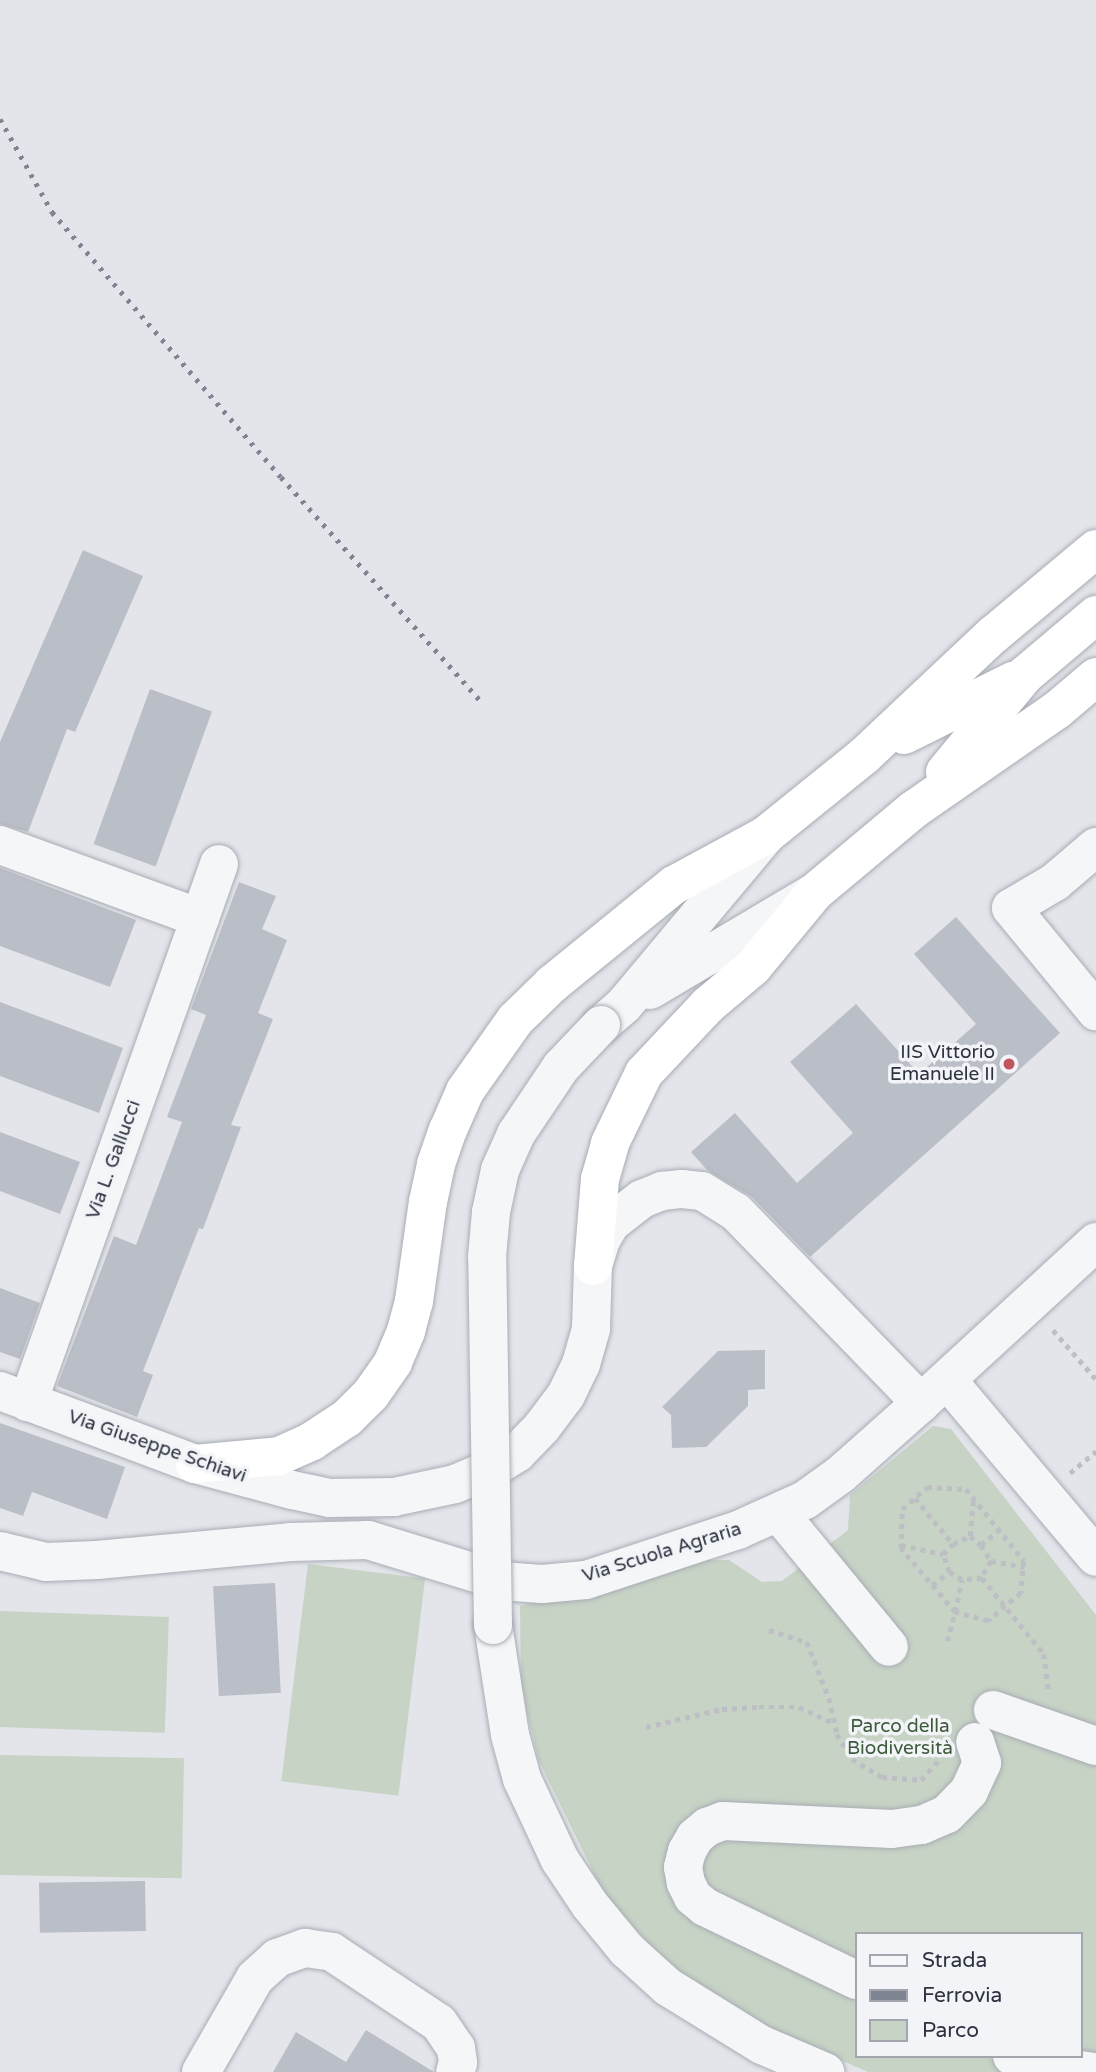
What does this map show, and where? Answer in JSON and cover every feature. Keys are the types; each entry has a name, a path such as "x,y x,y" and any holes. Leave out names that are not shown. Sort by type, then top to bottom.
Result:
{"highway":[{"path":"195,1464 279,1456 312,1441 347,1418 372,1394 393,1362 406,1331 436,1164 465,1091 489,1053 516,1020 552,984 674,885 766,835 864,755 993,635 1096,549"},
{"path":"914,810 1025,675 1096,615"},
{"path":"864,755 1025,675"},
{"path":"593,1266 600,1179 610,1143 644,1073 708,1005 753,967 815,892 914,810 1057,710 1096,677"}],"street":[{"path":"766,835 612,1015 561,1067 516,1134 500,1170 491,1212 487,1257 493,1625 510,1735 522,1779 561,1860 590,1905 627,1950 668,1987 762,2045 825,2072"},
{"path":"0,845 200,918"},
{"path":"1096,847 1055,882 1012,908 1096,1012"},
{"name":"Via L. Gallucci","path":"14,1396 219,864"},
{"path":"612,1015 815,892"},
{"name":"Via Giuseppe Schiavi","path":"14,1396 195,1464 330,1498 394,1497 427,1492 493,1468 517,1452 542,1427 566,1395 581,1364 591,1328 593,1266 601,1240 611,1223 627,1208 662,1191 702,1191 736,1212 934,1392"},
{"name":"Via Scuola Agraria","path":"0,1551 46,1562 97,1560 290,1542 368,1540 501,1581 542,1584 586,1580 738,1530 805,1500 841,1474 934,1392 1096,1242"},
{"path":"934,1392 1096,1557"},
{"path":"779,1513 889,1647"},
{"path":"855,1980 705,1908 693,1897 686,1883 683,1867 687,1851 695,1837 707,1827 723,1821 892,1829 922,1825 947,1814 969,1791 982,1763 970,1736 1055,1731 1096,1746"},
{"path":"201,2072 256,1978 277,1958 305,1948 332,1952 439,2023 456,2048 456,2072"},
{"path":"1017,2058 1031,2063 1094,2072"}],"path":[{"path":"1043,1338 1061,1322"},
{"path":"1053,1330 1096,1379"},
{"path":"1065,1477 1096,1451"},
{"path":"928,1486 966,1489 1024,1561 1021,1592 988,1620 955,1612 901,1549 902,1508 915,1498 928,1486"},
{"path":"970,1536 973,1497"},
{"path":"915,1498 953,1544"},
{"path":"981,1545 999,1530"},
{"path":"943,1555 953,1544 970,1536"},
{"path":"970,1536 981,1545 991,1561 1024,1567"},
{"path":"901,1545 943,1555"},
{"path":"943,1555 949,1572 962,1580 982,1578"},
{"path":"982,1578 991,1561"},
{"path":"932,1585 949,1572"},
{"path":"982,1578 1044,1654 1055,1731"},
{"path":"947,1641 962,1580"},
{"path":"769,1630 807,1642 829,1698 837,1734 852,1759 882,1777 920,1780 970,1736"},
{"path":"646,1727 722,1709 759,1707 799,1707 835,1723"}],"green space":[{"name":"Parco della Biodiversità","path":"933,1426 951,1429 1096,1615 1096,2072 868,2072 756,2023 682,1978 606,1898 538,1759 521,1685 520,1606 705,1560 729,1560 762,1582 782,1581 848,1530 850,1495"},
{"path":"308,1564 425,1578 398,1796 281,1781"},
{"path":"0,1611 169,1617 165,1733 0,1727"},
{"path":"0,1755 184,1758 182,1878 0,1875"}],"building":[{"path":"83,550 143,576 75,732 67,729 28,832 0,824 0,742"},
{"path":"150,689 212,712 156,867 94,844"},
{"path":"0,868 136,920 110,987 0,946"},
{"path":"239,882 276,896 262,929 287,940 258,1013 273,1019 231,1125 241,1127 203,1229 199,1228 143,1371 153,1375 137,1417 57,1386 114,1236 136,1245 182,1122 167,1117 206,1015 191,1009"},
{"name":"IIS Vittorio Emanuele II","path":"956,917 1060,1033 810,1257 752,1197 707,1170 691,1152 735,1113 797,1183 853,1133 790,1062 856,1004 919,1074 976,1024 914,954"},
{"path":"0,1002 123,1048 99,1113 0,1076"},
{"path":"0,1132 80,1162 60,1214 0,1191"},
{"path":"0,1288 40,1303 20,1359 0,1352"},
{"path":"765,1350 765,1389 748,1390 748,1406 706,1447 672,1448 671,1415 662,1407 718,1351"},
{"path":"0,1423 125,1467 107,1519 32,1492 23,1516 0,1508"},
{"path":"275,1583 281,1693 219,1696 213,1586"},
{"path":"145,1881 146,1931 40,1933 39,1883"},
{"path":"366,2030 434,2072 273,2072 296,2032 346,2062"}],"railway":[{"path":"0,119 52,212 281,477 480,700"}],"place":[{"name":"IIS Vittorio Emanuele II","path":"1009,1064"}]}
